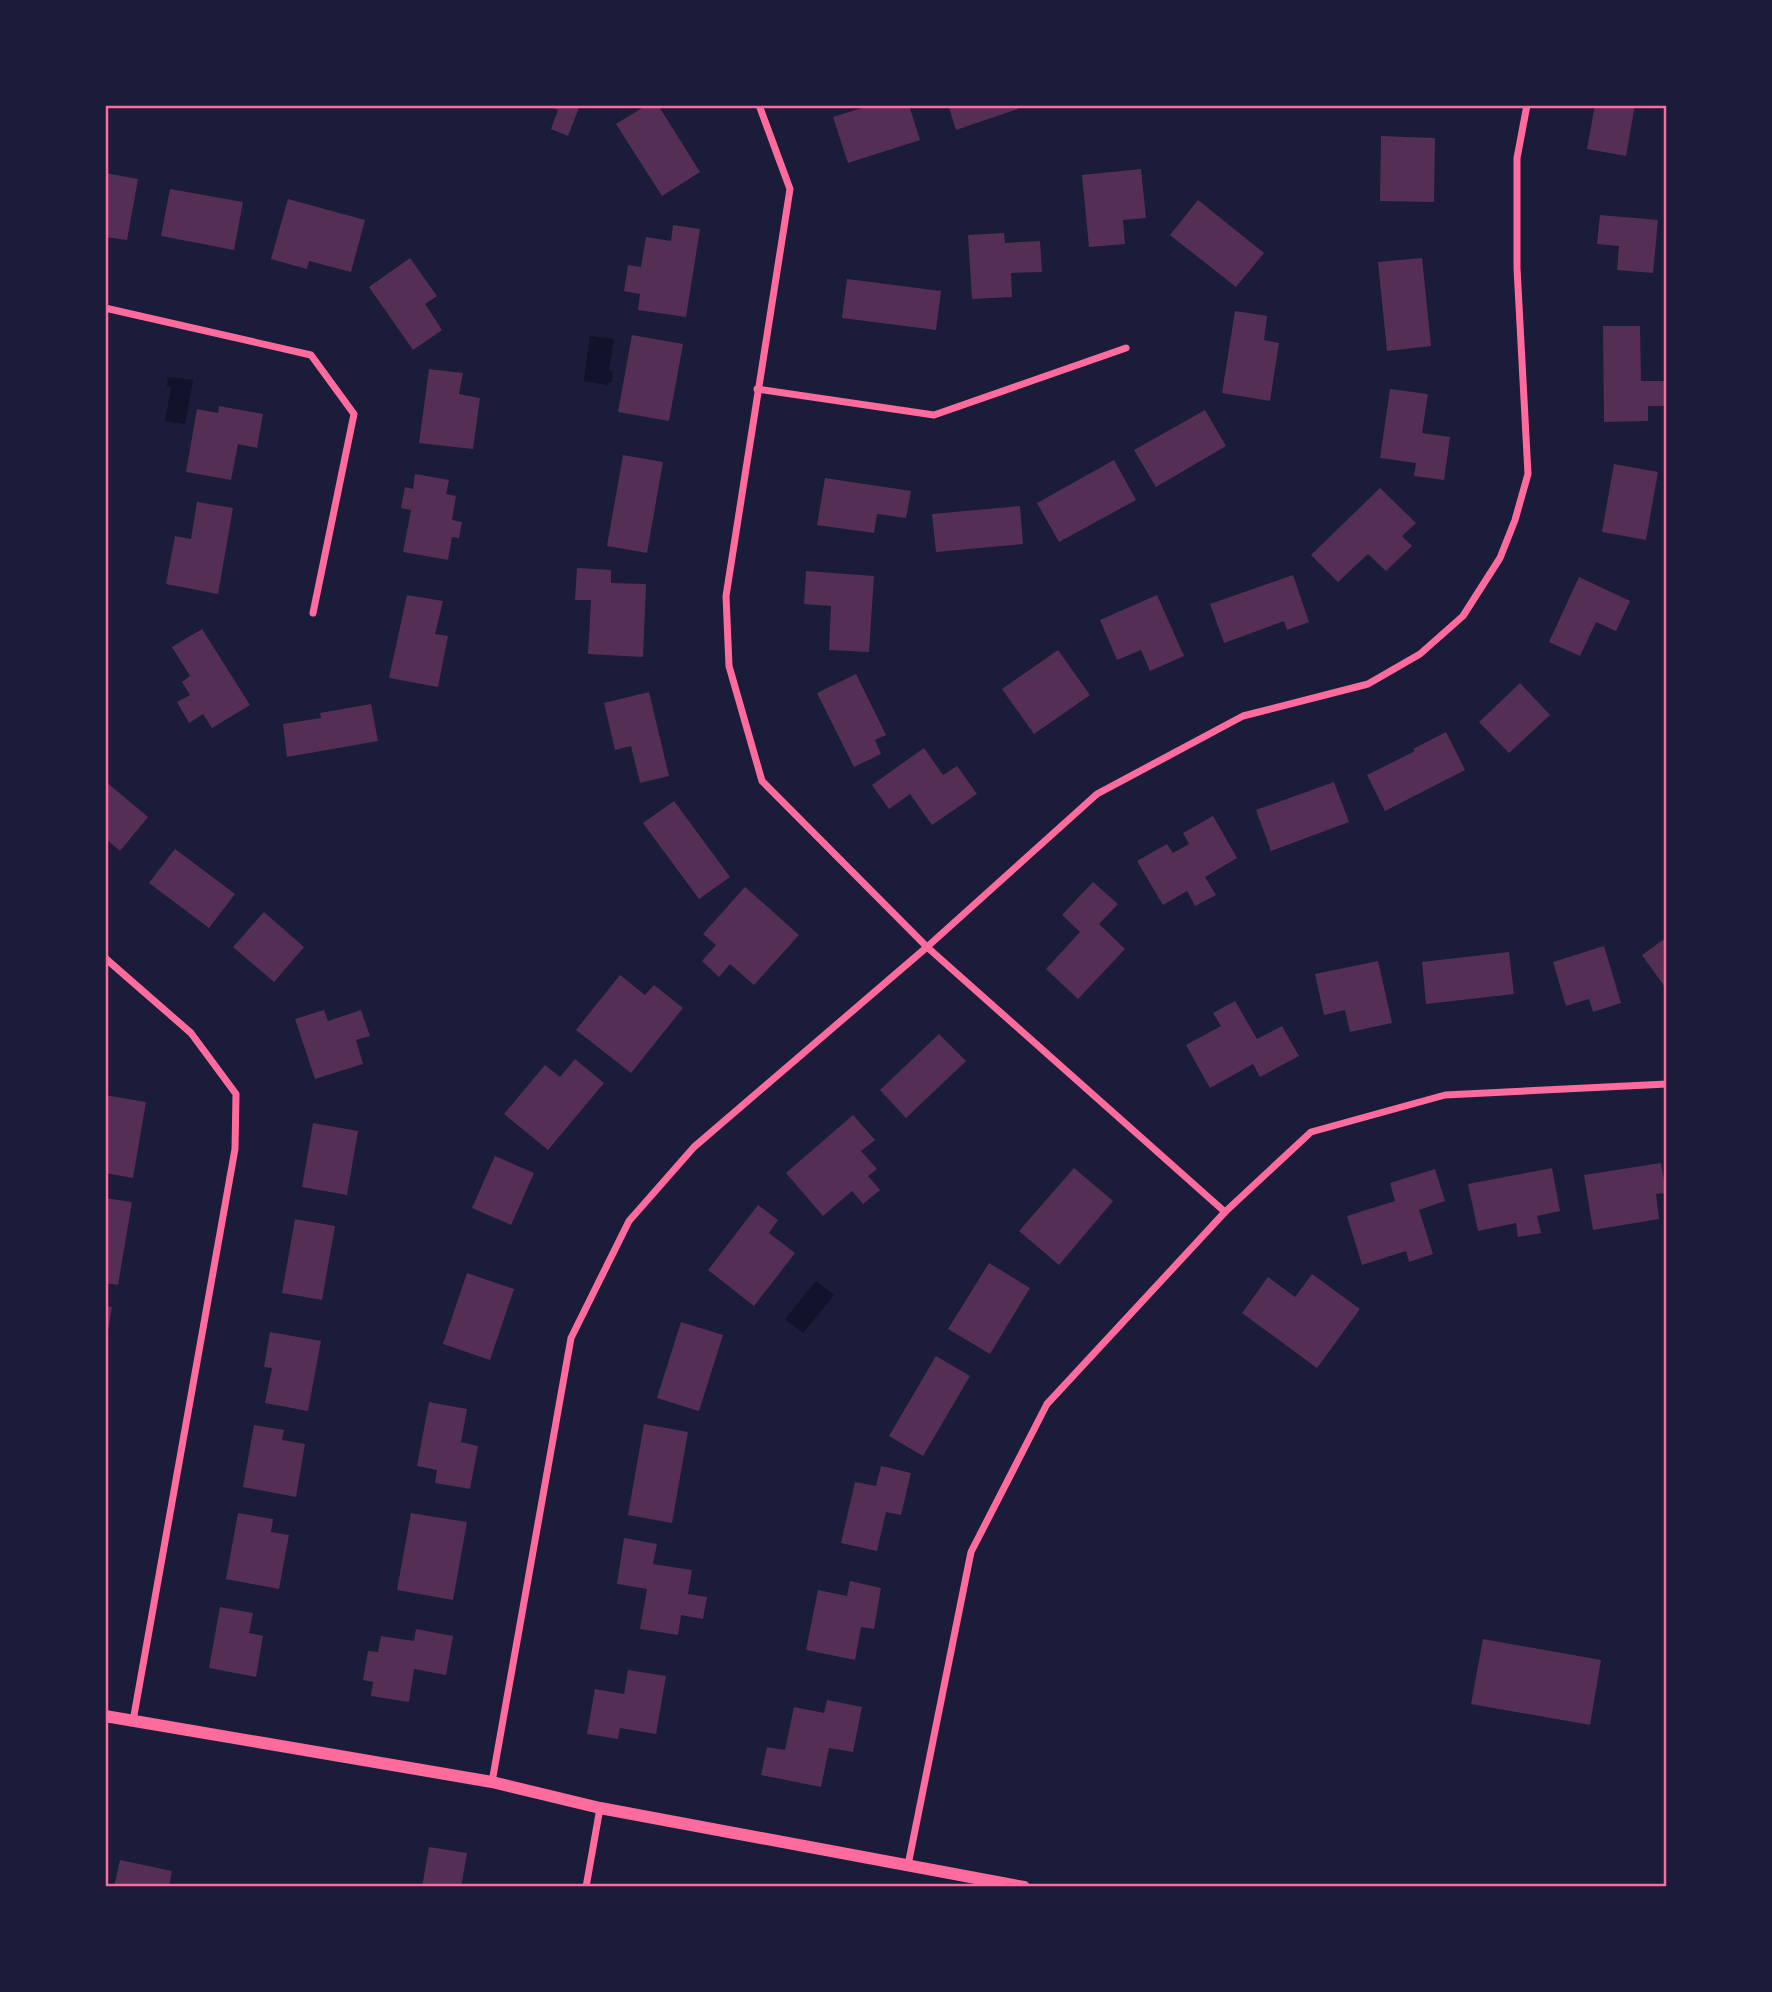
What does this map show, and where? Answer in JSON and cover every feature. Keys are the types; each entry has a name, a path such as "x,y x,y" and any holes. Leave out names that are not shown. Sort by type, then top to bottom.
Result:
{"street":[{"path":"759,105 790,189 726,596 729,666 762,781 927,947 1225,1212"},
{"path":"492,1782 571,1338 629,1221 694,1147 927,947 1097,794 1243,716 1368,684 1420,654 1463,616 1500,558 1515,520 1528,474 1517,268 1517,158 1527,105"},
{"path":"105,308 311,355 354,414 313,613"},
{"path":"757,389 934,415 1126,348"},
{"path":"105,958 191,1033 236,1094 235,1149 133,1721"},
{"path":"908,1865 971,1552 1048,1404 1225,1212 1311,1132 1445,1095 1667,1084"},
{"path":"105,1716 492,1782 600,1808 1024,1887"},
{"path":"586,1887 600,1808"}],"shaded area":[{"path":"590,336 614,339 609,370 613,372 612,382 608,385 584,381"},
{"path":"168,377 193,380 185,424 165,421 171,388 167,386"},
{"path":"816,1281 834,1295 803,1333 785,1319"}],"building":[{"path":"544,105 580,105 568,136 551,129 558,110"},
{"path":"647,105 658,105 700,172 662,196 616,124"},
{"path":"872,105 909,105 920,140 848,163 833,117"},
{"path":"948,105 1017,105 1018,109 956,130"},
{"path":"1595,105 1635,105 1626,156 1587,149"},
{"path":"1381,136 1435,138 1434,202 1380,201"},
{"path":"1141,169 1146,218 1123,220 1125,244 1089,247 1082,175"},
{"path":"105,173 138,179 127,240 105,237"},
{"path":"170,189 243,202 234,250 161,236"},
{"path":"288,199 365,220 351,272 309,261 307,269 271,259"},
{"path":"1198,200 1264,253 1236,287 1170,235"},
{"path":"1600,215 1658,220 1653,273 1617,270 1619,246 1597,244"},
{"path":"673,225 700,229 686,317 638,310 640,294 624,291 628,265 641,267 646,237 671,241"},
{"path":"1004,233 1005,243 1040,241 1042,272 1011,273 1012,297 972,299 968,235"},
{"path":"410,258 437,296 425,304 442,330 413,350 369,287"},
{"path":"1422,258 1431,346 1387,351 1378,262"},
{"path":"847,279 941,291 936,330 842,318"},
{"path":"1235,311 1267,316 1264,340 1279,343 1270,401 1222,393"},
{"path":"1603,326 1640,326 1641,381 1666,381 1666,406 1648,406 1648,421 1604,422"},
{"path":"632,335 683,344 669,421 618,412"},
{"path":"429,369 463,373 459,394 480,398 473,449 419,443"},
{"path":"1390,389 1428,394 1422,433 1450,437 1444,480 1414,476 1416,463 1380,458"},
{"path":"219,406 263,414 257,448 238,444 231,480 186,472 197,409 218,413"},
{"path":"1205,410 1226,446 1156,487 1134,450"},
{"path":"623,455 663,462 647,553 607,546"},
{"path":"1114,460 1136,500 1059,542 1037,503"},
{"path":"1614,464 1658,472 1646,540 1602,532"},
{"path":"415,474 449,480 446,494 456,496 452,520 462,522 459,538 452,537 448,560 403,552 411,510 401,508 405,487 413,489"},
{"path":"825,478 911,491 906,518 877,514 874,533 817,525"},
{"path":"1380,488 1416,523 1402,536 1412,546 1386,571 1368,554 1338,582 1311,555"},
{"path":"197,502 233,508 218,594 166,584 175,536 191,539"},
{"path":"1020,506 1023,544 936,552 932,514"},
{"path":"577,568 611,570 611,583 646,584 643,657 588,654 591,600 575,600"},
{"path":"806,571 874,576 869,652 829,650 831,606 804,604"},
{"path":"1293,575 1309,622 1287,630 1284,621 1224,643 1210,604"},
{"path":"1579,577 1630,601 1616,631 1596,622 1580,656 1549,642"},
{"path":"407,595 443,601 435,634 448,636 438,687 389,678"},
{"path":"1157,595 1184,656 1150,671 1141,650 1117,660 1100,620"},
{"path":"202,629 250,705 212,728 203,714 189,723 177,702 190,695 182,682 190,676 172,647"},
{"path":"1058,650 1090,695 1034,734 1002,689"},
{"path":"856,674 886,735 875,740 881,754 854,767 817,693"},
{"path":"1520,683 1550,715 1509,753 1479,722"},
{"path":"649,692 669,776 640,783 631,746 615,750 604,703"},
{"path":"371,704 378,741 287,757 283,724 321,718 320,713"},
{"path":"1446,732 1465,770 1385,811 1367,775"},
{"path":"924,748 943,775 957,766 977,794 932,825 910,794 889,809 872,785"},
{"path":"105,781 148,817 120,851 105,838"},
{"path":"1334,782 1349,822 1271,851 1256,810"},
{"path":"674,801 730,877 699,899 643,823"},
{"path":"1213,816 1237,858 1205,877 1216,895 1195,906 1187,891 1163,905 1137,861 1167,844 1173,853 1189,844 1183,833"},
{"path":"175,849 235,894 209,928 149,883"},
{"path":"1093,882 1118,904 1099,924 1125,949 1078,999 1046,969 1080,932 1062,915"},
{"path":"745,887 799,935 754,985 730,964 719,977 702,961 716,945 703,934"},
{"path":"264,912 304,947 274,982 233,947"},
{"path":"1667,937 1667,990 1642,955"},
{"path":"1604,946 1621,1003 1593,1012 1589,999 1566,1006 1553,962"},
{"path":"1509,952 1514,994 1426,1004 1422,962"},
{"path":"1378,961 1392,1023 1350,1032 1345,1010 1324,1015 1315,974"},
{"path":"620,975 645,995 654,985 683,1008 631,1073 576,1030"},
{"path":"1235,1001 1257,1039 1282,1026 1299,1056 1260,1077 1253,1064 1210,1088 1186,1045 1221,1026 1213,1013"},
{"path":"324,1010 328,1021 361,1010 370,1036 356,1040 363,1064 315,1079 295,1019"},
{"path":"939,1034 966,1061 906,1118 880,1090"},
{"path":"575,1059 604,1083 548,1150 504,1114 545,1065 560,1077"},
{"path":"105,1095 146,1102 133,1178 105,1173"},
{"path":"853,1115 875,1140 861,1151 877,1169 868,1176 880,1190 863,1204 852,1191 823,1216 786,1173"},
{"path":"313,1123 358,1131 347,1195 302,1187"},
{"path":"495,1156 534,1173 511,1225 472,1208"},
{"path":"1661,1163 1666,1193 1656,1194 1659,1219 1593,1230 1584,1175"},
{"path":"1074,1168 1113,1201 1059,1265 1019,1231"},
{"path":"1552,1168 1560,1211 1537,1216 1541,1233 1518,1237 1516,1223 1478,1231 1468,1184"},
{"path":"1435,1169 1445,1201 1419,1210 1433,1254 1409,1262 1406,1251 1362,1265 1347,1216 1395,1201 1390,1183"},
{"path":"105,1198 132,1202 118,1285 105,1283"},
{"path":"758,1205 778,1220 769,1233 795,1253 754,1306 708,1270"},
{"path":"295,1219 335,1226 322,1300 282,1293"},
{"path":"989,1263 1030,1288 990,1354 948,1329"},
{"path":"467,1273 514,1289 490,1360 443,1344"},
{"path":"1312,1274 1360,1309 1317,1368 1242,1313 1268,1277 1295,1297"},
{"path":"105,1306 112,1307 106,1343 105,1342"},
{"path":"681,1322 723,1335 699,1411 657,1398"},
{"path":"270,1332 321,1341 308,1411 265,1403 272,1368 264,1367"},
{"path":"936,1356 970,1376 923,1456 889,1436"},
{"path":"429,1402 467,1409 461,1442 478,1446 470,1489 435,1483 437,1470 417,1466"},
{"path":"644,1424 688,1432 672,1523 628,1515"},
{"path":"254,1425 284,1430 282,1440 305,1444 296,1497 243,1487"},
{"path":"881,1466 911,1473 901,1515 886,1512 877,1551 841,1543 855,1482 876,1486"},
{"path":"238,1513 273,1519 271,1532 289,1535 279,1589 226,1579"},
{"path":"411,1513 467,1522 453,1600 397,1590"},
{"path":"624,1538 657,1544 653,1564 692,1570 688,1594 707,1597 703,1619 681,1615 678,1635 640,1629 647,1589 617,1584"},
{"path":"850,1581 881,1588 874,1629 861,1627 855,1660 806,1650 818,1590 847,1596"},
{"path":"220,1607 253,1613 249,1633 263,1636 256,1677 209,1668"},
{"path":"416,1629 453,1636 446,1675 414,1669 409,1702 371,1696 373,1682 363,1680 368,1651 378,1652 381,1636 414,1641"},
{"path":"1483,1639 1601,1660 1590,1725 1471,1704"},
{"path":"628,1670 666,1676 656,1734 620,1728 618,1739 587,1734 595,1689 624,1694"},
{"path":"827,1700 862,1707 853,1752 829,1748 821,1787 761,1775 767,1747 785,1750 794,1707 824,1713"},
{"path":"429,1847 467,1853 461,1887 422,1887"},
{"path":"120,1860 172,1871 169,1887 114,1887"}]}
